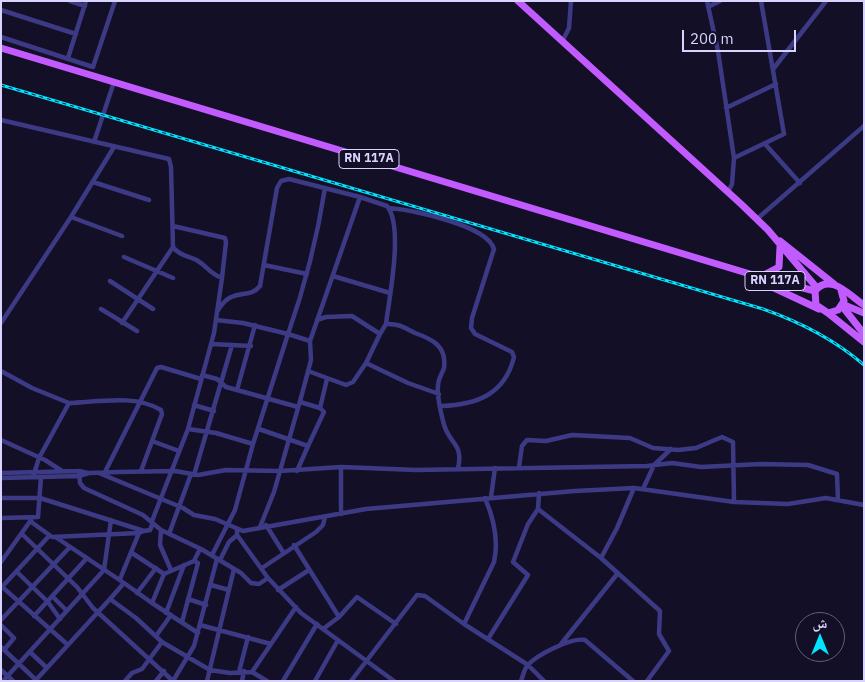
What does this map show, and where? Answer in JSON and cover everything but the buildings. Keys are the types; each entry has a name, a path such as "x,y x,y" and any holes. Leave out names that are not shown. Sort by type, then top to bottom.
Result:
{"main road":[{"path":"518,1 772,234 841,290 864,305"},
{"name":"RN 117A","path":"1,48 736,270 816,290"},
{"path":"772,234 780,247 816,290"},
{"path":"760,277 778,267 781,257 780,247"},
{"path":"736,270 828,313 864,342"},
{"path":"819,309 814,301 816,290 825,283 834,284"},
{"path":"828,313 842,305 844,297 841,290"},
{"path":"842,305 864,313"},
{"path":"842,305 864,334"}],"street":[{"path":"68,58 86,4 70,1"},
{"path":"90,75 115,1"},
{"path":"562,42 569,28 571,1"},
{"path":"707,1 718,51 734,158 732,184 728,192"},
{"path":"708,7 720,1"},
{"path":"734,158 784,134 761,1"},
{"path":"774,68 826,1"},
{"path":"1,10 76,34"},
{"path":"1,37 93,67"},
{"path":"94,142 114,82"},
{"path":"726,108 776,84"},
{"path":"1,120 165,158 170,161 173,247 122,322"},
{"path":"757,219 864,126"},
{"path":"764,144 800,183"},
{"path":"1,323 71,217 114,147"},
{"path":"216,314 227,298 259,289 279,183 289,179 360,197 389,208 423,213 464,227 489,239 494,249 472,318 471,328 475,334 512,352 514,357 496,391 492,394 466,404 441,406"},
{"path":"92,182 149,200"},
{"path":"212,556 236,510 253,444 308,274 325,188"},
{"path":"260,526 280,471 299,405 308,371 310,341 360,197"},
{"path":"308,371 341,385 350,384 366,363 386,324 393,280 394,245 389,208"},
{"path":"71,217 122,236"},
{"path":"1,498 40,498 144,530 150,530 170,472 188,429 212,344 222,278 225,238 173,226"},
{"path":"173,247 177,252 200,262 209,273 222,278"},
{"path":"124,257 174,278"},
{"path":"264,265 308,274"},
{"path":"333,276 390,293"},
{"path":"110,281 153,309"},
{"path":"101,310 137,331"},
{"path":"317,320 326,317 352,316 380,334"},
{"path":"216,320 255,325 310,341"},
{"path":"386,324 399,325 437,342 441,350 444,366 438,386 442,420 448,436 459,446 461,453 458,469"},
{"path":"237,390 251,346 255,325"},
{"path":"212,344 251,346"},
{"path":"169,534 193,474 214,411 232,345"},
{"path":"366,363 439,394"},
{"path":"105,472 139,401 158,367 202,377 222,383 226,387 269,399 324,410 324,415 297,470"},
{"path":"1,371 32,388 69,403 139,401 159,408 162,411 140,471"},
{"path":"320,408 327,379"},
{"path":"33,475 69,403"},
{"path":"194,405 214,411"},
{"path":"188,429 207,431 253,444"},
{"path":"259,429 308,446"},
{"path":"519,467 524,441 546,441 569,435 630,438 653,448 671,449 696,448 718,437 728,438 733,442 734,502"},
{"path":"1,440 63,471"},
{"path":"152,441 179,450"},
{"path":"642,489 654,465 671,449"},
{"path":"1,473 41,477 98,472 140,471 193,474 226,470 246,472 341,467 390,470 654,465 672,463 701,467 808,465 837,474 838,500"},
{"path":"341,467 341,514"},
{"path":"464,624 494,562 496,553 497,542 488,498 495,468"},
{"path":"1,478 63,471 79,473"},
{"path":"98,472 180,507 194,515 215,519 237,529 248,530 260,526 366,509 538,493 634,488 734,502 781,504 815,499 838,500 864,505"},
{"path":"79,473 84,488 142,514 161,530 200,548 234,568 255,584 262,583 268,578"},
{"path":"1,518 31,520 39,515 41,477"},
{"path":"601,558 617,528 634,488"},
{"path":"488,639 528,575 527,571 514,563 514,560 528,524 538,509 538,493"},
{"path":"538,509 601,558 662,612 658,628 669,652 647,681"},
{"path":"262,568 321,528 325,517"},
{"path":"31,520 49,536 56,537 139,533 144,530"},
{"path":"2,560 31,520"},
{"path":"3,681 104,570 111,520"},
{"path":"266,525 283,552"},
{"path":"237,529 237,535 278,590 316,624 393,680"},
{"path":"161,530 160,545 171,570"},
{"path":"1,624 14,638 2,649 36,680 110,600 122,581 139,533"},
{"path":"22,534 69,579 98,611 173,681 189,658 198,633 218,560 237,535"},
{"path":"49,536 2,587 68,645"},
{"path":"56,537 198,633"},
{"path":"294,546 339,617"},
{"path":"1,620 70,547"},
{"path":"152,603 164,574 194,560 200,548"},
{"path":"132,553 164,574"},
{"path":"34,616 87,558"},
{"path":"182,622 198,563 194,560"},
{"path":"156,636 169,614 184,565"},
{"path":"137,593 156,568"},
{"path":"207,681 234,568"},
{"path":"278,590 309,570"},
{"path":"16,572 48,602 60,619"},
{"path":"560,645 618,573"},
{"path":"211,585 229,590"},
{"path":"351,681 396,624 414,597 422,594 528,666 544,681"},
{"path":"53,596 67,611"},
{"path":"323,629 339,617 357,597 396,624"},
{"path":"188,599 206,605"},
{"path":"110,600 136,618 162,642 210,670 252,672 267,681"},
{"path":"252,672 296,607"},
{"path":"283,681 316,624"},
{"path":"200,625 271,644"},
{"path":"242,681 241,672 248,638"},
{"path":"315,681 338,640"},
{"path":"521,681 528,666 560,645 576,640 585,640 633,681"},
{"path":"125,681 132,673 142,669 162,642"},
{"path":"30,652 47,668"},
{"path":"1,670 13,681"},
{"path":"156,681 164,671"}],"railway":[{"path":"1,85 763,309 816,332 841,347 864,365"}]}
